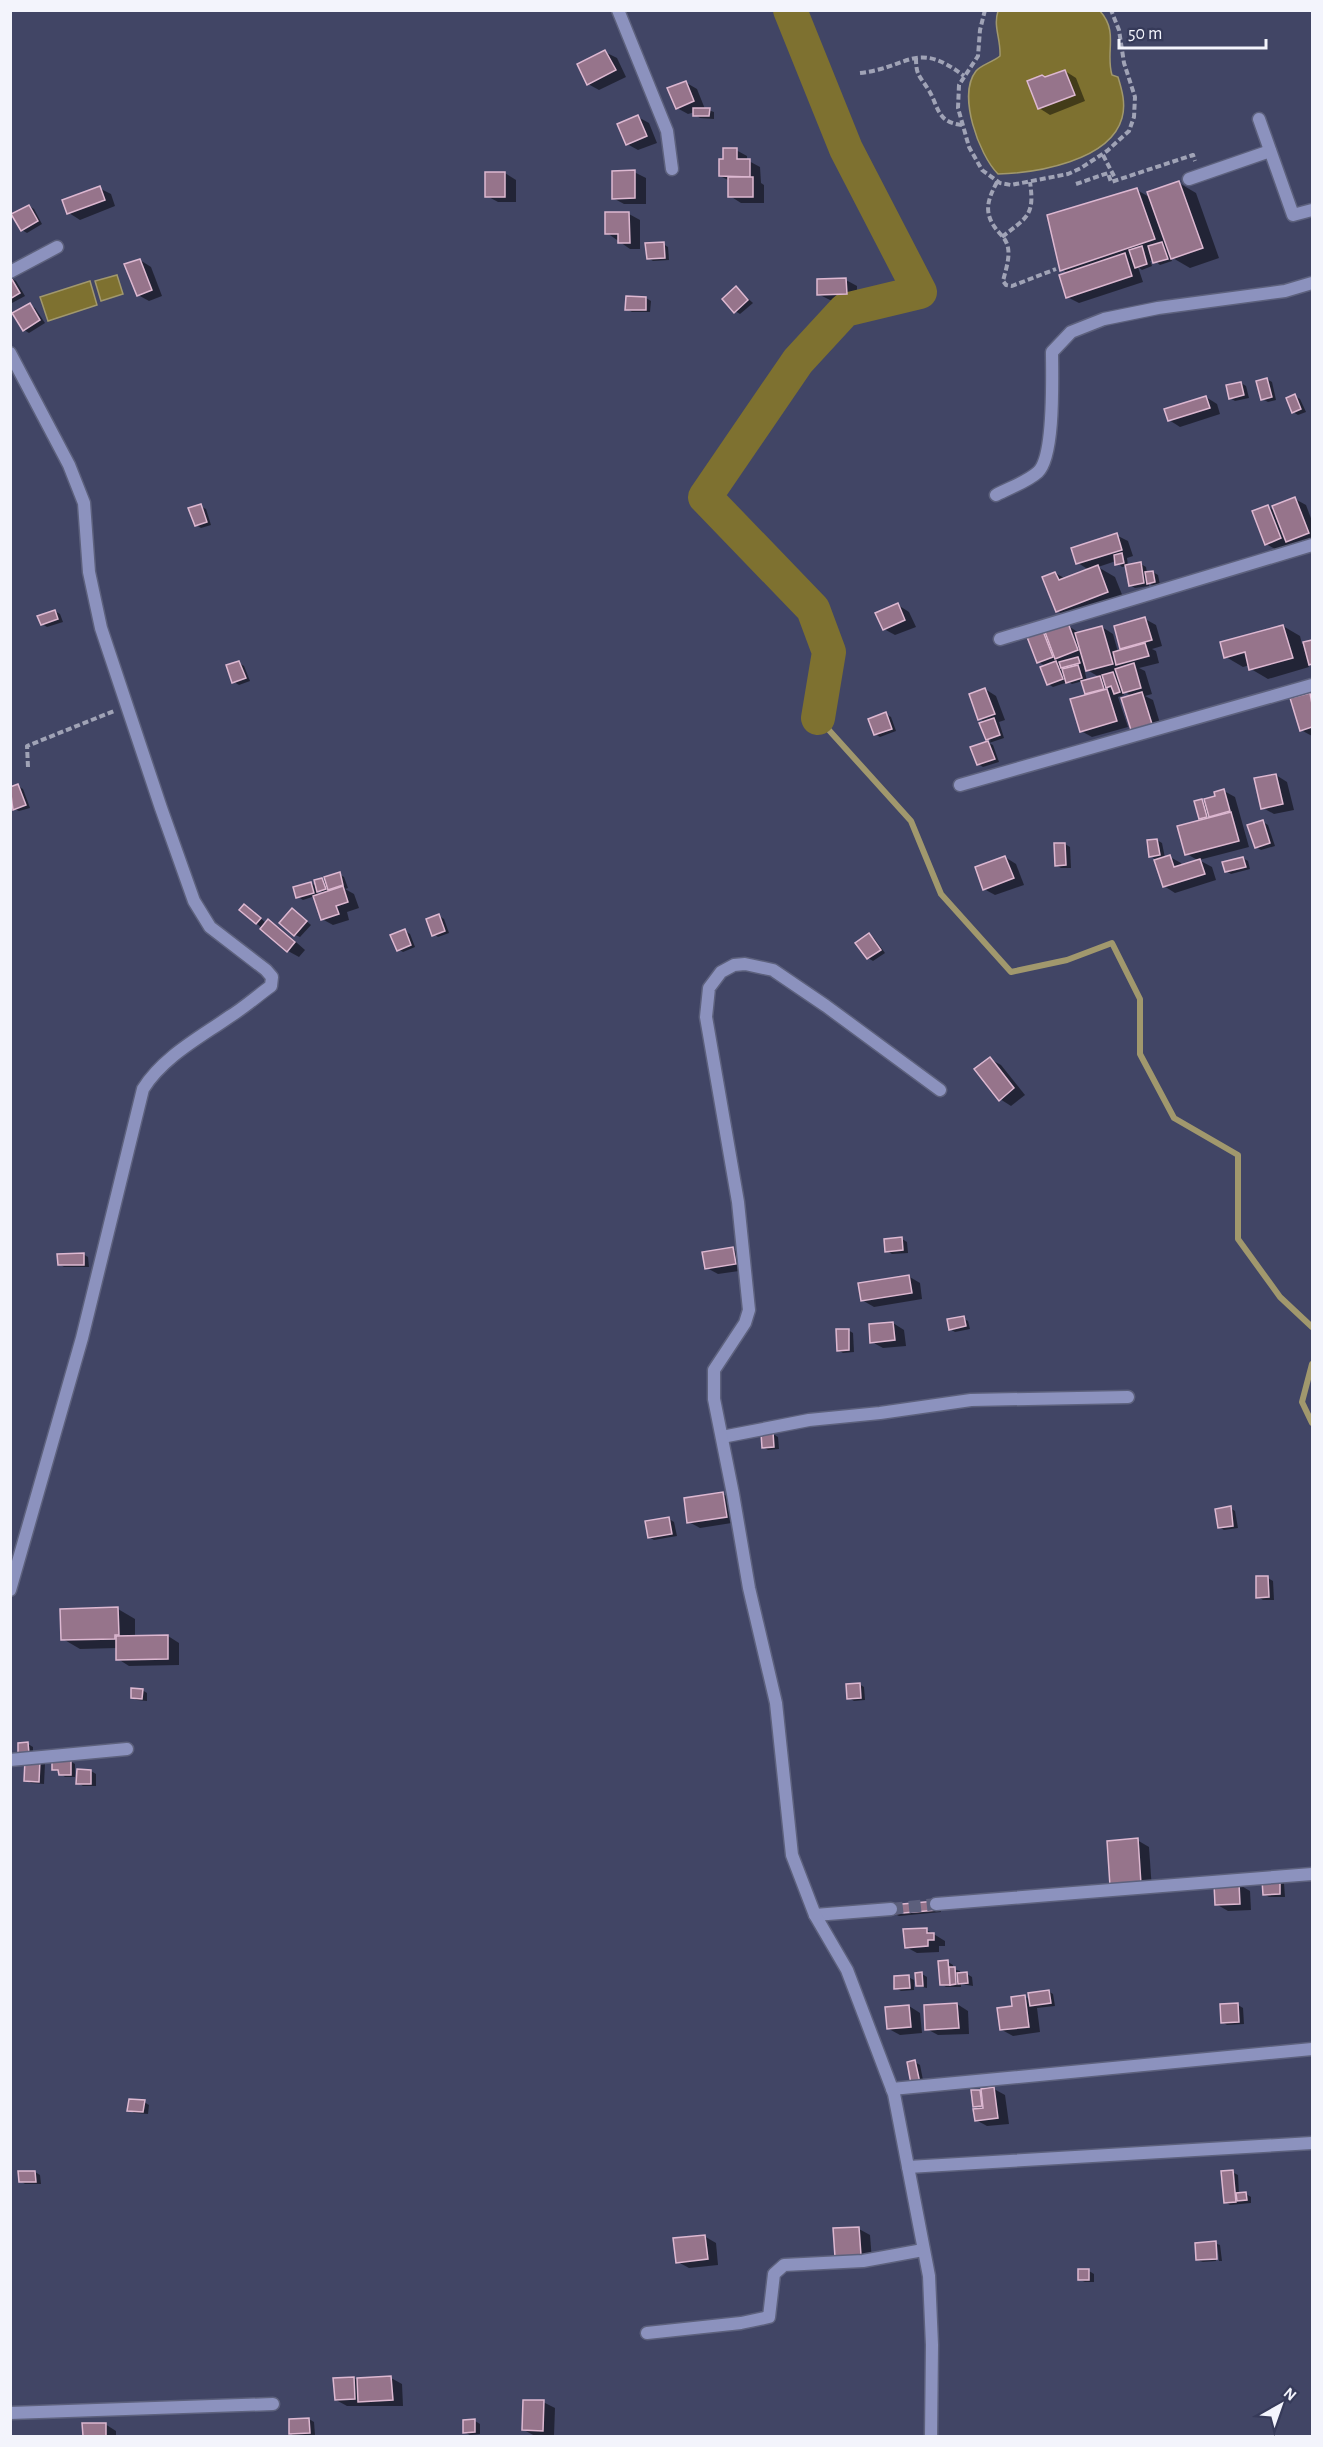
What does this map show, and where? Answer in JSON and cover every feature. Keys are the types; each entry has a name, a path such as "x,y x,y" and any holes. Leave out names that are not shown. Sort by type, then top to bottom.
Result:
{"street":[{"path":"618,10 667,131 672,169"},
{"path":"1259,119 1293,215 1312,210"},
{"path":"1195,177 1270,151"},
{"path":"10,272 57,247"},
{"path":"996,495 1037,472 1046,461 1052,402 1052,352 1071,332 1104,319 1158,308 1284,291 1312,283"},
{"path":"10,353 69,465 84,503 89,572 101,628 194,901 210,927 266,969 272,977 271,986 231,1017 192,1042 150,1077 143,1089 82,1338 10,1590"},
{"path":"1000,639 1312,545"},
{"path":"960,785 1312,685"},
{"path":"931,2436 933,2416 931,2302 892,2089 847,1970 814,1915 792,1855 776,1703 749,1588 714,1399 714,1370 745,1323 749,1310 738,1202 706,1017 709,988 721,972 734,965 744,964 773,970 940,1090"},
{"path":"722,1437 809,1420 971,1400 1128,1397"},
{"path":"10,1760 127,1749"},
{"path":"936,1904 1312,1874"},
{"path":"814,1915 891,1909"},
{"path":"892,2089 1312,2049"},
{"path":"908,2167 1312,2143"},
{"path":"647,2333 741,2323 769,2317 774,2274 784,2265 863,2261 923,2250"},
{"path":"10,2413 273,2404"}],"path":[{"path":"985,10 980,30 978,56 964,76 957,97 969,147 982,170 997,182 1011,185 1068,174 1103,154 1129,130 1134,117 1135,97 1124,63 1119,30 1111,10"},
{"path":"860,73 916,58 933,57 964,76"},
{"path":"916,58 916,72 929,90 939,114 954,124 963,124"},
{"path":"1103,154 1116,180"},
{"path":"1076,184 1108,173 1111,182 1193,155 1195,177"},
{"path":"997,182 989,197 987,210 990,222 1007,242 1008,258 1004,280 1006,285 1012,286 1056,269"},
{"path":"1002,237 1024,221 1030,213 1033,200 1030,182"},
{"path":"28,766 27,746 126,706"}],"shaded area":[{"path":"998,11 1100,11 1109,27 1112,75 1118,77 1124,102 1122,118 1115,133 1103,145 1070,162 1032,171 998,174 978,139 973,124 969,95 976,71 1000,56 996,22"},
{"path":"117,275 123,294 101,301 95,281"},
{"path":"90,281 97,305 48,321 40,297"}],"building":[{"path":"605,50 616,70 587,85 577,64"},
{"path":"1065,70 1075,95 1038,109 1027,81"},
{"path":"686,81 694,101 676,109 667,88"},
{"path":"693,108 710,108 709,116 693,116"},
{"path":"638,115 647,136 626,145 617,124"},
{"path":"723,148 737,148 737,159 750,159 750,177 719,176 719,159 723,159"},
{"path":"635,170 635,198 612,199 612,171"},
{"path":"485,172 505,172 505,197 485,197"},
{"path":"728,177 753,177 753,197 728,197"},
{"path":"1179,181 1203,248 1171,259 1147,192"},
{"path":"100,186 105,200 67,214 62,200"},
{"path":"1137,188 1155,239 1060,271 1047,215"},
{"path":"29,205 38,221 21,231 11,214"},
{"path":"605,212 629,212 630,243 618,243 618,234 605,234"},
{"path":"664,242 665,258 647,259 645,243"},
{"path":"1162,242 1168,259 1153,263 1148,246"},
{"path":"1142,246 1147,264 1135,268 1129,250"},
{"path":"1125,253 1132,276 1066,298 1059,275"},
{"path":"140,259 152,290 137,296 124,264"},
{"path":"10,276 20,293 10,299"},
{"path":"846,278 847,294 817,295 817,279"},
{"path":"736,286 748,300 734,313 722,299"},
{"path":"626,296 646,297 646,310 625,310"},
{"path":"30,303 40,320 23,331 12,313"},
{"path":"1267,378 1272,397 1261,400 1256,381"},
{"path":"1241,382 1244,395 1229,399 1226,385"},
{"path":"1295,394 1301,409 1292,413 1286,398"},
{"path":"1206,396 1210,408 1168,421 1164,409"},
{"path":"1295,497 1309,533 1286,542 1272,506"},
{"path":"201,504 207,522 195,526 188,508"},
{"path":"1268,505 1281,538 1265,545 1252,511"},
{"path":"1117,533 1122,550 1076,564 1071,548"},
{"path":"1122,553 1124,563 1115,565 1114,555"},
{"path":"1141,562 1144,583 1129,586 1125,565"},
{"path":"1098,565 1108,592 1056,612 1042,577 1055,572 1059,580"},
{"path":"1153,571 1155,582 1147,584 1145,572"},
{"path":"898,603 905,620 883,630 875,613"},
{"path":"55,610 58,619 41,625 37,616"},
{"path":"1145,617 1152,640 1120,649 1114,626"},
{"path":"1068,623 1078,650 1055,659 1045,632"},
{"path":"1283,625 1293,658 1249,670 1245,652 1224,658 1220,642"},
{"path":"1102,626 1113,664 1086,671 1075,633"},
{"path":"1043,631 1053,657 1037,663 1027,637"},
{"path":"1312,640 1312,664 1309,665 1303,642"},
{"path":"1145,643 1149,656 1116,665 1113,652"},
{"path":"1078,657 1080,663 1061,668 1059,662"},
{"path":"239,661 246,678 232,683 226,665"},
{"path":"1056,661 1063,679 1047,685 1040,667"},
{"path":"1134,663 1141,688 1123,693 1115,669"},
{"path":"1078,665 1082,678 1066,683 1062,669"},
{"path":"1113,672 1120,692 1114,694 1111,686 1106,688 1102,675"},
{"path":"1100,676 1104,689 1085,694 1081,681"},
{"path":"985,688 995,714 978,720 969,694"},
{"path":"1107,689 1117,721 1080,732 1070,699"},
{"path":"1142,692 1152,724 1131,730 1121,698"},
{"path":"1310,693 1312,727 1300,731 1290,698"},
{"path":"886,712 892,729 874,735 868,719"},
{"path":"994,718 1000,735 986,740 979,723"},
{"path":"988,741 995,759 977,765 970,747"},
{"path":"1276,774 1283,804 1261,809 1254,778"},
{"path":"18,784 26,805 13,810 10,787"},
{"path":"1224,789 1230,811 1209,817 1204,799 1215,796 1214,792"},
{"path":"1202,799 1207,817 1199,819 1194,801"},
{"path":"1231,812 1239,841 1185,855 1177,826"},
{"path":"1263,820 1270,843 1255,848 1247,825"},
{"path":"1157,839 1160,855 1149,857 1147,840"},
{"path":"1054,843 1065,843 1066,865 1055,866"},
{"path":"1170,855 1174,867 1200,859 1205,874 1163,887 1154,860"},
{"path":"1005,856 1014,878 983,890 975,867"},
{"path":"1243,857 1246,867 1225,872 1222,862"},
{"path":"340,872 343,885 328,890 324,877"},
{"path":"322,878 326,889 317,892 314,880"},
{"path":"311,882 314,893 296,898 293,887"},
{"path":"343,886 348,902 336,906 339,914 321,920 313,896"},
{"path":"244,904 261,918 256,924 239,910"},
{"path":"292,908 307,921 294,936 279,923"},
{"path":"439,914 445,931 432,936 426,919"},
{"path":"268,919 295,942 287,952 260,929"},
{"path":"405,929 411,945 397,951 390,935"},
{"path":"869,933 881,950 867,959 855,943"},
{"path":"990,1057 1014,1088 999,1101 974,1069"},
{"path":"902,1237 903,1250 885,1252 884,1239"},
{"path":"733,1247 736,1264 705,1269 702,1252"},
{"path":"84,1253 84,1265 58,1265 57,1254"},
{"path":"909,1275 912,1293 861,1301 858,1283"},
{"path":"964,1316 966,1326 949,1330 947,1319"},
{"path":"893,1322 895,1340 870,1343 869,1324"},
{"path":"836,1329 849,1329 849,1350 837,1351"},
{"path":"773,1432 774,1447 762,1448 761,1433"},
{"path":"723,1492 727,1517 687,1523 684,1498"},
{"path":"1231,1506 1233,1526 1218,1528 1215,1509"},
{"path":"669,1517 672,1534 648,1538 645,1521"},
{"path":"1256,1576 1268,1576 1269,1597 1256,1598"},
{"path":"118,1607 119,1635 115,1635 115,1639 61,1640 60,1609"},
{"path":"168,1635 168,1659 116,1660 116,1636"},
{"path":"860,1683 861,1698 847,1699 846,1684"},
{"path":"131,1688 143,1689 142,1699 131,1698"},
{"path":"28,1742 29,1754 18,1755 18,1743"},
{"path":"25,1759 40,1760 39,1782 24,1781"},
{"path":"52,1759 71,1759 71,1775 59,1775 58,1770 52,1770"},
{"path":"77,1769 91,1770 91,1784 76,1784"},
{"path":"1138,1838 1141,1884 1110,1886 1107,1841"},
{"path":"1280,1879 1280,1894 1263,1895 1262,1880"},
{"path":"1239,1883 1240,1904 1215,1905 1214,1884"},
{"path":"936,1901 937,1910 892,1914 891,1905"},
{"path":"927,1928 927,1933 934,1933 934,1940 928,1940 928,1946 905,1948 903,1929"},
{"path":"948,1960 950,1985 940,1985 938,1961"},
{"path":"949,1967 955,1967 956,1984 950,1985"},
{"path":"922,1972 923,1986 916,1986 915,1973"},
{"path":"967,1972 968,1983 958,1984 957,1973"},
{"path":"909,1975 910,1988 894,1989 894,1976"},
{"path":"1049,1990 1051,2003 1030,2006 1028,1993"},
{"path":"1025,1995 1029,2027 1000,2030 997,2008 1012,2006 1011,1997"},
{"path":"957,2003 959,2028 925,2030 924,2005"},
{"path":"1238,2003 1239,2022 1221,2023 1220,2004"},
{"path":"909,2005 911,2027 887,2029 885,2007"},
{"path":"915,2060 920,2083 911,2084 907,2062"},
{"path":"994,2087 998,2118 975,2121 973,2109 983,2108 981,2089"},
{"path":"971,2090 980,2090 982,2106 973,2107"},
{"path":"129,2099 145,2100 143,2112 127,2111"},
{"path":"1233,2170 1236,2202 1224,2203 1221,2171"},
{"path":"18,2171 35,2171 36,2182 19,2182"},
{"path":"1246,2192 1247,2200 1237,2201 1236,2193"},
{"path":"859,2227 861,2255 835,2257 833,2228"},
{"path":"705,2235 708,2259 676,2263 673,2238"},
{"path":"1216,2241 1217,2259 1196,2260 1195,2243"},
{"path":"1078,2269 1089,2269 1089,2280 1078,2280"},
{"path":"391,2376 393,2400 358,2402 357,2378"},
{"path":"354,2377 355,2399 335,2400 333,2378"},
{"path":"523,2400 544,2400 543,2431 522,2430"},
{"path":"309,2418 310,2433 289,2434 289,2419"},
{"path":"475,2419 475,2432 463,2433 463,2420"},
{"path":"82,2423 106,2423 106,2436 83,2436"}],"waterway":[{"path":"790,10 846,149 920,292 845,310 798,361 705,497 813,609 829,652 818,718"},
{"path":"818,718 911,821 941,894 1011,972 1067,960 1112,943 1140,999 1140,1054 1174,1118 1238,1155 1238,1239 1280,1297 1312,1327"},
{"path":"1312,1364 1302,1402 1312,1423"}],"tunnel":[{"path":"891,1909 936,1904"}]}
